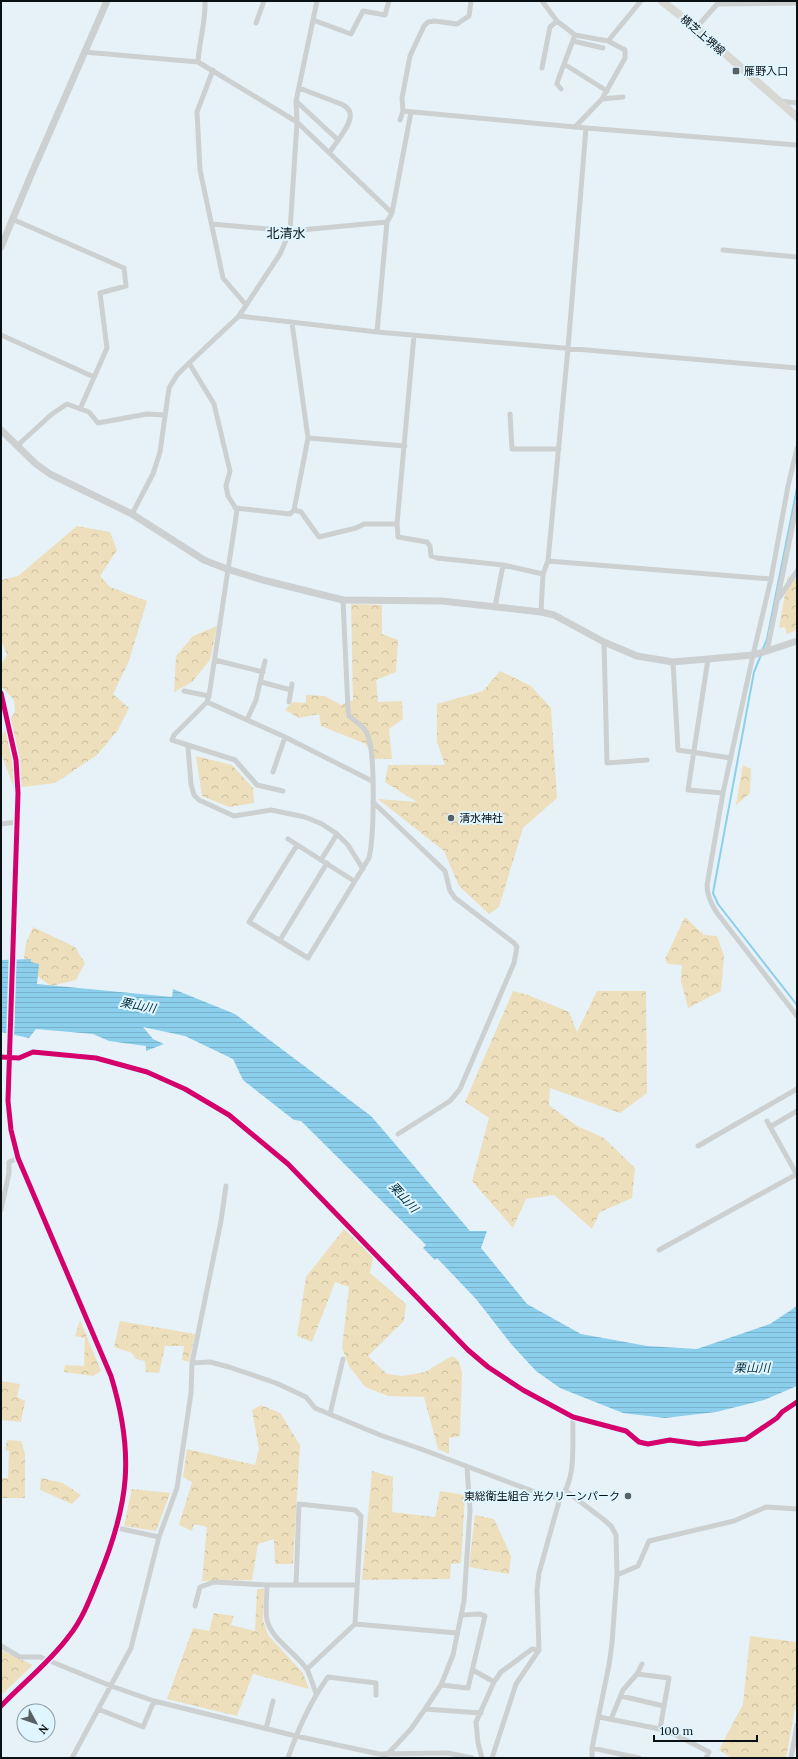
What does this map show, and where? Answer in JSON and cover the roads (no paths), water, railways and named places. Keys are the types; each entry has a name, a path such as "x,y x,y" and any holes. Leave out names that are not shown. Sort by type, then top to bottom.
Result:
{"main road":[{"name":"横芝上堺線","path":"662,1 696,28 797,117"}],"street":[{"path":"1,247 107,1"},
{"path":"198,62 198,50 205,1"},
{"path":"256,23 264,1"},
{"path":"132,514 153,474 158,460 169,388 177,375 239,316 280,254 290,230 297,122 296,101 317,1"},
{"path":"313,20 350,34 363,11 385,15 390,1"},
{"path":"400,120 404,111 402,98 410,56 424,26 428,22 434,20 457,24 464,21 469,16 471,1"},
{"path":"542,1 557,21 575,35 608,41 625,50 625,58 607,91 575,127"},
{"path":"608,41 641,1"},
{"path":"696,28 719,3 797,3"},
{"path":"542,68 550,26 557,21"},
{"path":"561,89 557,84 575,35"},
{"path":"573,41 603,48"},
{"path":"84,52 198,62 297,122 392,213"},
{"path":"564,64 607,91"},
{"path":"213,70 197,112 200,170 223,278 246,305"},
{"path":"299,88 341,104 347,108 350,113 350,120 330,153"},
{"path":"602,98 623,97"},
{"path":"296,101 338,140"},
{"path":"779,101 797,103"},
{"path":"404,111 586,128 797,145"},
{"path":"377,332 387,222 392,213 411,112"},
{"path":"541,612 543,574 548,561 559,449 586,128"},
{"path":"12,219 124,268 126,286 100,292 107,348 80,409"},
{"path":"212,224 290,230 387,222"},
{"path":"723,250 797,257"},
{"path":"239,316 377,332 797,368"},
{"path":"235,508 290,514 294,510 308,438 292,323"},
{"path":"1,335 94,377"},
{"path":"414,335 397,524 398,537 427,542 430,546 431,556 503,565 543,574"},
{"path":"189,363 214,404 230,471 226,486 228,496 237,510 209,696 207,702 174,735 172,740 188,747 235,760 257,785 283,792"},
{"path":"18,445 52,414 67,404 89,412 98,423 147,414 164,415"},
{"path":"510,414 512,449 559,449"},
{"path":"1,430 36,464 50,474 132,514 204,560 263,580 343,600 442,601 541,612 554,615 604,642 638,656 673,662 752,655 797,641"},
{"path":"308,438 405,446"},
{"path":"797,448 788,486 771,579 752,655 723,793 707,885 707,894 717,913 797,1016"},
{"path":"767,651 797,504"},
{"path":"294,510 301,512 319,537 356,528 364,524 397,524"},
{"path":"548,561 771,579"},
{"path":"495,607 503,565"},
{"path":"777,601 797,571"},
{"path":"297,845 250,922 308,958 369,858 372,848 373,802 370,741 362,726 349,716 343,600"},
{"path":"604,642 607,763 647,760"},
{"path":"708,659 688,790 723,793"},
{"path":"215,660 263,672"},
{"path":"247,720 256,700 265,661"},
{"path":"673,662 678,750 731,758"},
{"path":"261,682 291,690"},
{"path":"289,702 292,684"},
{"path":"184,691 209,696"},
{"path":"1,693 16,760 18,793 8,1101 11,1130 18,1158 111,1376 120,1405 125,1433 126,1465 125,1490 111,1549 79,1620 69,1637 1,1706"},
{"path":"207,702 285,737 372,781"},
{"path":"273,772 285,737"},
{"path":"188,747 191,784 194,795 200,800 234,816 271,810 305,817 322,824 337,834 348,845 363,868"},
{"path":"373,802 445,871 450,891 455,898 514,943 517,947 514,963 460,1089 450,1101 398,1134"},
{"path":"1,824 17,822"},
{"path":"321,860 337,834"},
{"path":"288,839 354,881"},
{"path":"280,940 327,864"},
{"path":"698,1146 796,1091"},
{"path":"770,1127 797,1112"},
{"path":"659,1250 797,1174 767,1121"},
{"path":"1,1210 9,1173 9,1162 18,1158"},
{"path":"72,1758 131,1648 159,1537 176,1488 191,1392 192,1364 221,1221 226,1186"},
{"path":"330,1414 343,1359"},
{"path":"192,1364 210,1362 276,1382 306,1397 315,1408 380,1435 534,1492 560,1498"},
{"path":"492,1758 516,1684 538,1650 537,1590 539,1572 560,1498 566,1491 571,1476 573,1417 626,1431 639,1442 648,1444 670,1440 699,1444 746,1439 777,1418 782,1412"},
{"path":"386,1756 412,1729 441,1685 453,1654 462,1615 470,1510 467,1468"},
{"path":"566,1491 611,1526 616,1535 617,1575 612,1643 592,1748 592,1758"},
{"path":"296,1585 299,1504 355,1510 359,1513 361,1516 355,1624 307,1669"},
{"path":"617,1575 638,1566 649,1541 734,1521 766,1507 797,1509"},
{"path":"117,1528 159,1537"},
{"path":"195,1606 200,1587 214,1582 267,1585 357,1585"},
{"path":"267,1585 267,1619 271,1628 279,1640 307,1669 316,1693"},
{"path":"441,1685 468,1688 485,1616 480,1614 462,1615"},
{"path":"355,1624 457,1633"},
{"path":"1,1646 20,1657 40,1657 110,1686 154,1701 266,1729 386,1756 448,1753 472,1758"},
{"path":"482,1758 478,1743 476,1722 494,1682 501,1672 532,1649 538,1650"},
{"path":"611,1719 624,1690 637,1674 642,1664"},
{"path":"473,1670 494,1682"},
{"path":"637,1674 669,1678 660,1729"},
{"path":"288,1758 296,1736 316,1693 328,1677 376,1683 376,1695"},
{"path":"621,1696 664,1706"},
{"path":"98,1709 143,1727 154,1701"},
{"path":"266,1729 273,1701"},
{"path":"425,1709 481,1713"},
{"path":"599,1717 660,1729 676,1734 709,1752 706,1758"},
{"path":"791,1758 797,1725"},
{"path":"592,1748 639,1758"}],"water":[{"name":"栗山川","path":"31,959 31,962 39,964 37,984 172,997 173,989 235,1014 371,1116 470,1231 487,1231 481,1248 527,1304 581,1334 647,1346 697,1349 770,1324 797,1306 797,1386 764,1400 716,1412 665,1418 623,1413 560,1388 536,1371 512,1345 476,1299 437,1258 435,1260 423,1248 426,1245 301,1121 294,1120 243,1080 233,1059 185,1036 143,1027 153,1039 164,1044 146,1051 146,1046 109,1041 93,1034 36,1029 29,1038 1,1032 1,960"}],"waterway":[{"path":"762,651 767,639 797,488"},
{"path":"761,655 754,672 713,893 718,904 797,1005"}],"place":[{"name":"雁野入口","path":"736,71"},
{"name":"清水神社","path":"451,818"},
{"name":"東総衛生組合 光クリーンパーク","path":"628,1496"}],"district":[{"name":"北清水","path":"286,233"}]}
